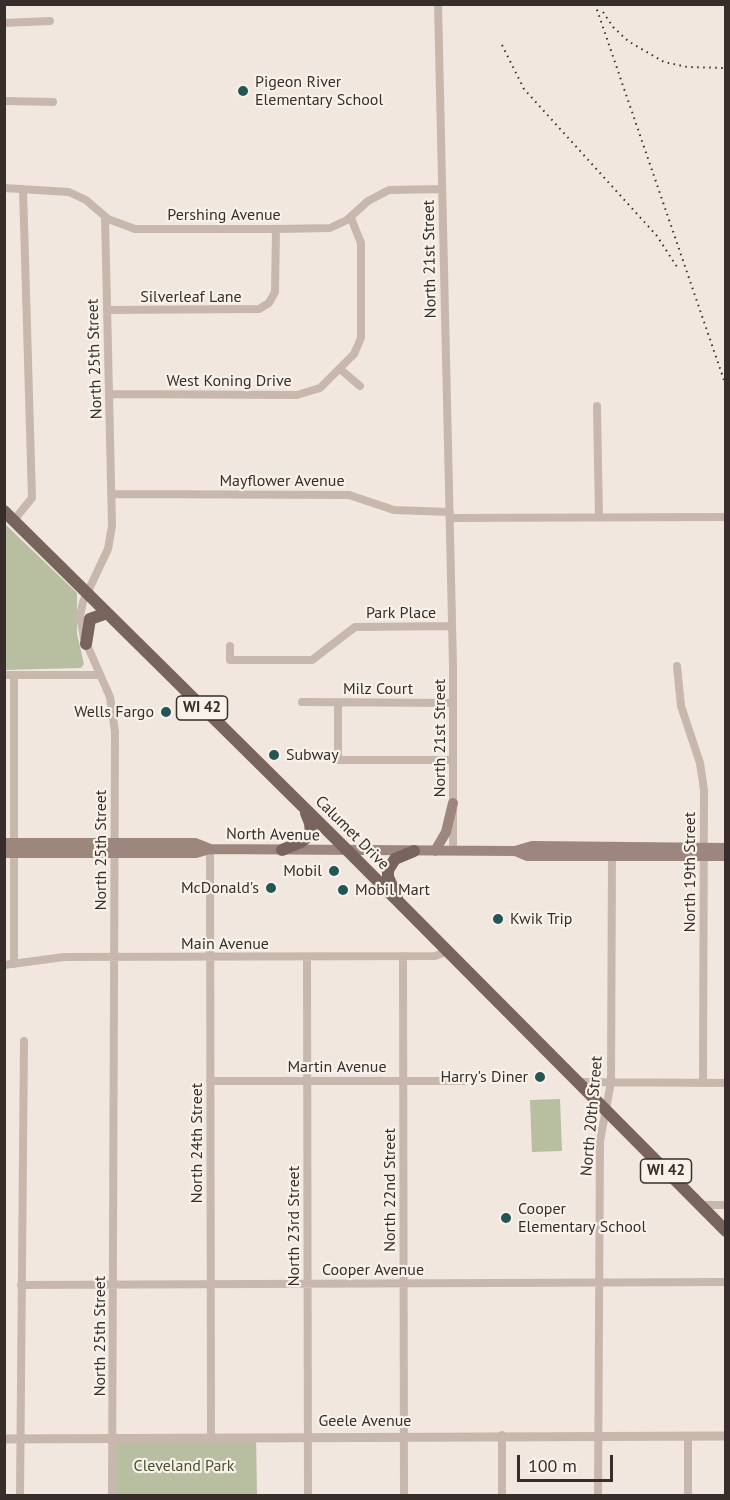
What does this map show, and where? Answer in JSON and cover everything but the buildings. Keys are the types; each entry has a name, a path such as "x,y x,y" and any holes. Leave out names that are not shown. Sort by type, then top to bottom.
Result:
{"main road":[{"name":"Calumet Drive","path":"4,511 348,851 726,1231"},
{"path":"86,644 90,620 106,613"},
{"path":"282,850 301,842 311,834 308,818 298,802"},
{"path":"435,851 446,832 453,803"},
{"name":"North Avenue","path":"9,848 115,848 196,853 210,849 515,851 530,846 612,851 704,852 726,856"},
{"name":"North Avenue","path":"704,852 726,848"},
{"path":"402,906 388,871 395,859 414,851"}],"street":[{"name":"North 21st Street","path":"438,4 452,626 453,851"},
{"path":"4,23 50,21"},
{"path":"4,101 53,102"},
{"name":"Pershing Avenue","path":"4,188 69,192 86,200 105,217 135,229 330,228 351,218 368,201 389,190 442,189"},
{"path":"14,520 32,498 23,189"},
{"name":"North 25th Street","path":"105,217 112,526 108,549 87,593 80,616 86,644 110,697 115,720 112,1496"},
{"name":"West Koning Drive","path":"109,394 305,394 320,388 340,369 359,345 363,330 361,243 351,218"},
{"name":"Silverleaf Lane","path":"107,310 259,309 269,303 275,292 276,229"},
{"path":"340,369 360,386"},
{"path":"597,406 599,517"},
{"name":"Mayflower Avenue","path":"111,494 349,495 394,510 450,515 726,517"},
{"name":"Park Place","path":"230,646 230,660 312,660 355,627 452,626"},
{"name":"North 19th Street","path":"676,666 681,706 703,778 703,1082"},
{"path":"4,675 99,675"},
{"path":"14,675 9,848 14,964"},
{"name":"Milz Court","path":"302,702 453,703"},
{"path":"338,702 338,760 453,760"},
{"name":"North 24th Street","path":"210,849 211,1436"},
{"name":"North 20th Street","path":"598,1496 600,1141 611,1082 612,851"},
{"name":"Main Avenue","path":"4,965 64,957 436,956 446,952"},
{"name":"North 22nd Street","path":"403,956 404,1496"},
{"name":"North 23rd Street","path":"307,957 308,1496"},
{"path":"20,1496 24,1041"},
{"name":"Martin Avenue","path":"210,1081 463,1081"},
{"path":"576,1082 726,1083"},
{"path":"700,1205 726,1205"},
{"name":"Cooper Avenue","path":"21,1285 726,1282"},
{"path":"502,1435 502,1496"},
{"path":"688,1436 688,1496"},
{"name":"Geele Avenue","path":"4,1438 726,1436"}],"green space":[{"path":"4,523 77,593 77,634 84,664 81,668 5,670"},
{"path":"560,1099 562,1151 532,1152 530,1100"},
{"name":"Cleveland Park","path":"256,1436 257,1495 112,1496 113,1437"}],"railway":[{"path":"595,4 726,386"},
{"path":"603,12 613,27 628,41 664,62 687,67 726,68"},
{"path":"502,45 524,89 657,236 679,270"}],"place":[{"name":"Pigeon River Elementary School","path":"243,91"},
{"name":"Wells Fargo","path":"166,712"},
{"name":"Subway","path":"274,755"},
{"name":"Mobil","path":"334,871"},
{"name":"McDonald's","path":"271,888"},
{"name":"Mobil Mart","path":"343,890"},
{"name":"Kwik Trip","path":"498,919"},
{"name":"Harry's Diner","path":"540,1077"},
{"name":"Cooper Elementary School","path":"506,1218"}]}
